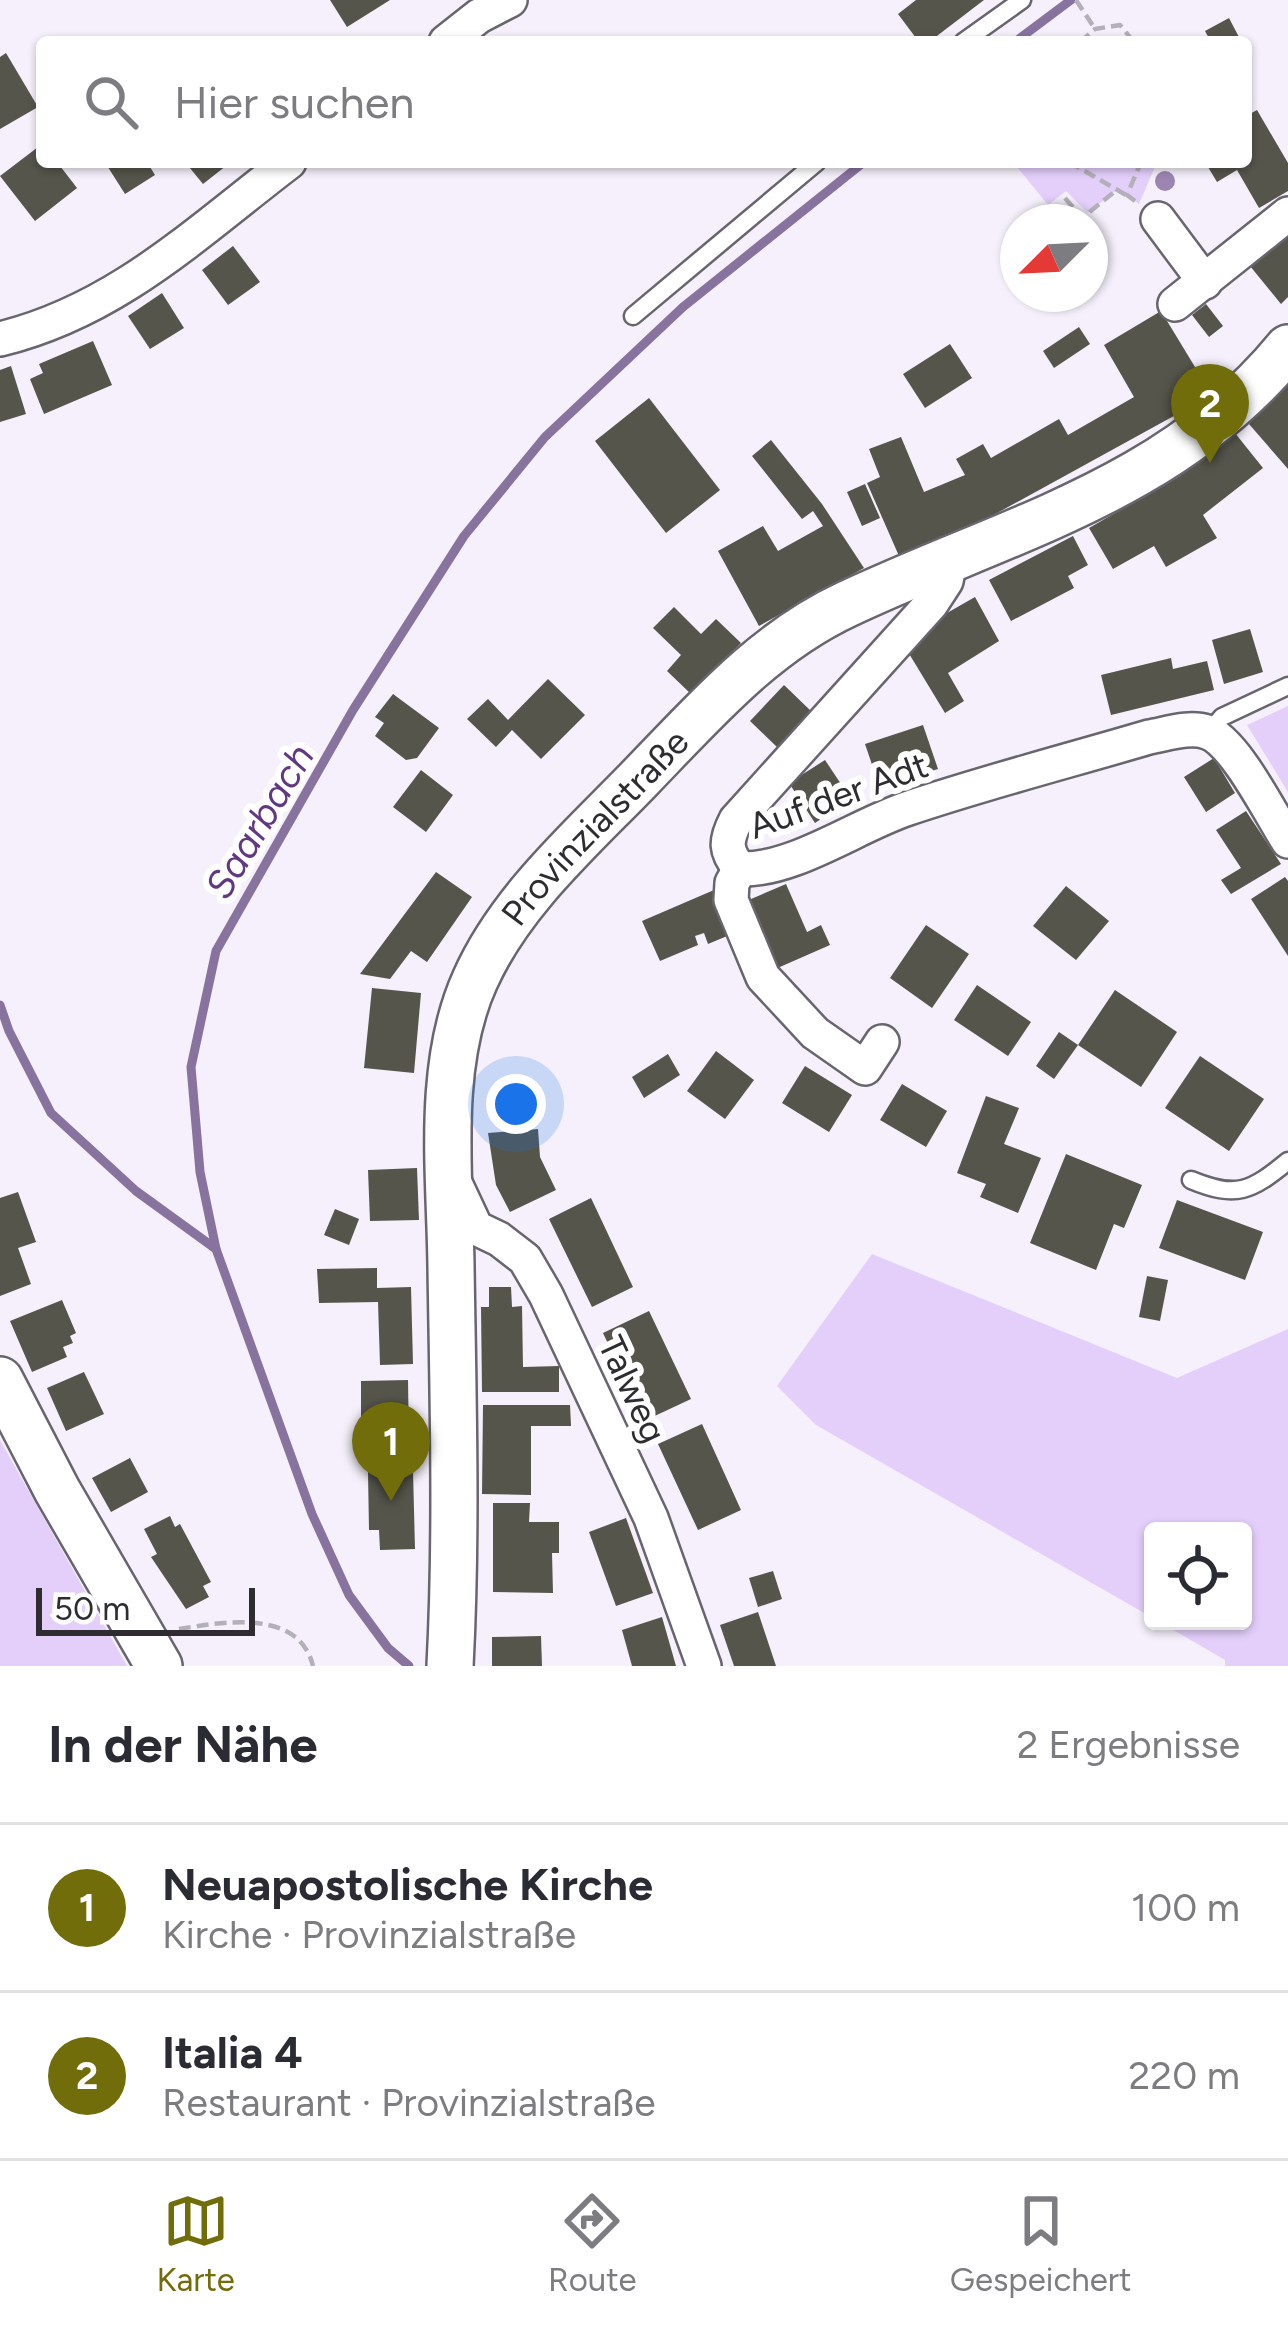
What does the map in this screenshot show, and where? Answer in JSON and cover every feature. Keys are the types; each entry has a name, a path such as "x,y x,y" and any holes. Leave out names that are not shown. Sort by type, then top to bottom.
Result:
{"main road":[{"name":"Provinzialstraße","path":"451,1652 451,1090 465,1005 476,977 520,908 684,732 800,627 1124,483 1189,442 1243,396 1288,347"},
{"path":"0,1381 153,1654"}],"street":[{"path":"454,36 510,0"},
{"path":"0,339 61,318 134,284 281,168"},
{"path":"1175,304 1288,214"},
{"path":"1159,219 1205,282"},
{"name":"Auf der Adt","path":"951,557 946,581 931,604 736,820 727,838 728,855 740,869 757,870 782,862 903,810 1149,737 1186,730 1209,732"},
{"path":"1209,732 1228,747 1288,841"},
{"path":"740,869 732,883 731,900 763,977 814,1033 865,1068 882,1042"},
{"name":"Talweg","path":"450,1174 476,1228 525,1258 546,1295 651,1518 704,1666"}],"lane":[{"path":"971,36 1022,0"},
{"path":"634,316 810,168"},
{"name":"Auf der Adt","path":"1209,732 1222,717 1288,686"},
{"path":"1191,1180 1220,1192 1256,1187 1288,1161"}],"path":[{"path":"1076,0 1095,29"},
{"path":"1087,36 1095,29 1120,25 1129,36"},
{"path":"1080,168 1127,195"},
{"path":"1065,198 1082,218 1118,188"},
{"path":"153,1654 179,1629 238,1620 274,1626 297,1640 310,1653 313,1666"}],"shaded area":[{"path":"1018,168 1154,168 1139,204 1118,189 1099,204 1079,204 1066,191 1047,204"},
{"path":"1288,706 1288,792 1247,725"},
{"path":"872,1254 1177,1378 1288,1329 1288,1666 1225,1666 1225,1660 1173,1630 1252,1630 1252,1522 1144,1522 1144,1613 816,1425 777,1386"},
{"path":"0,1440 127,1666 0,1666"}],"building":[{"path":"330,0 390,0 347,27"},
{"path":"916,0 984,0 937,36 914,36 898,14"},
{"path":"1229,18 1238,36 1208,36 1205,31"},
{"path":"6,53 36,108 0,129 0,57"},
{"path":"1257,110 1288,163 1288,191 1259,208 1237,170 1217,182 1209,168 1252,168 1252,113"},
{"path":"36,149 36,168 62,168 77,188 35,221 0,176"},
{"path":"109,168 151,168 155,175 125,194"},
{"path":"190,168 223,168 203,184"},
{"path":"1288,234 1288,297 1281,304 1250,266"},
{"path":"233,246 260,282 228,305 202,270"},
{"path":"162,293 184,328 150,349 128,316"},
{"path":"1206,304 1223,326 1209,337 1192,315"},
{"path":"1161,311 1212,395 988,518 899,556 867,483 880,477 869,449 901,437 924,492 965,475 956,459 983,444 991,458 1059,419 1068,435 1134,397 1104,345"},
{"path":"1079,327 1090,344 1054,368 1043,351"},
{"path":"93,341 112,385 44,414 30,379 43,373 39,364"},
{"path":"950,344 972,378 925,408 903,374"},
{"path":"11,366 26,414 0,422 0,370"},
{"path":"1288,382 1288,469 1249,424"},
{"path":"649,398 720,490 666,533 595,441"},
{"path":"1235,433 1263,468 1203,515 1217,538 1166,567 1154,546 1113,569 1089,528 1180,476"},
{"path":"771,440 822,504 864,568 759,626 718,551 763,526 778,551 823,526 813,511 802,519 752,456"},
{"path":"865,484 880,518 862,526 847,492"},
{"path":"1073,536 1088,565 1068,576 1074,588 1011,621 989,580"},
{"path":"975,597 999,641 948,673 964,701 945,713 905,647 935,625 933,621"},
{"path":"674,607 701,634 716,619 741,643 691,694 667,671 681,655 653,628"},
{"path":"1250,629 1263,672 1224,684 1212,640"},
{"path":"1171,658 1173,669 1207,661 1214,690 1111,715 1101,675"},
{"path":"548,679 585,715 541,759 512,730 496,747 467,719 488,699 508,720"},
{"path":"784,685 812,712 778,748 750,721"},
{"path":"393,694 439,728 417,758 406,760 375,736 384,723 375,717"},
{"path":"923,725 938,769 880,788 865,744"},
{"path":"1214,758 1235,793 1206,812 1184,777"},
{"path":"825,760 851,799 815,823 789,783"},
{"path":"421,770 453,795 426,832 393,807"},
{"path":"1246,811 1281,864 1231,894 1221,880 1241,868 1216,830"},
{"path":"436,872 472,897 427,962 411,951 390,979 360,974"},
{"path":"1285,877 1288,881 1288,956 1251,899"},
{"path":"786,884 807,932 821,925 830,945 773,970 744,902"},
{"path":"1066,886 1109,921 1076,960 1033,926"},
{"path":"714,890 732,934 708,944 704,933 695,936 698,945 660,961 642,921"},
{"path":"926,925 969,954 932,1008 890,978"},
{"path":"977,985 1031,1022 1008,1056 954,1020"},
{"path":"372,988 421,993 414,1073 364,1068"},
{"path":"1115,990 1177,1032 1141,1087 1078,1045"},
{"path":"1059,1032 1078,1045 1054,1079 1036,1066"},
{"path":"716,1051 754,1080 725,1119 687,1091"},
{"path":"668,1054 680,1075 644,1098 632,1077"},
{"path":"1200,1056 1264,1099 1229,1151 1165,1108"},
{"path":"805,1066 852,1095 829,1132 782,1103"},
{"path":"902,1084 947,1111 926,1147 880,1120"},
{"path":"535,1089 536,1107 512,1109 511,1090"},
{"path":"986,1096 1019,1108 1004,1144 1041,1158 1018,1213 980,1197 986,1184 957,1173"},
{"path":"538,1129 540,1157 556,1190 510,1212 496,1185 488,1133"},
{"path":"1066,1154 1142,1185 1124,1228 1114,1224 1096,1270 1030,1243"},
{"path":"417,1168 419,1220 370,1221 368,1170"},
{"path":"18,1192 36,1242 18,1248 31,1284 0,1296 0,1198"},
{"path":"591,1198 633,1287 592,1307 549,1219"},
{"path":"1177,1200 1263,1232 1245,1280 1159,1248"},
{"path":"335,1209 359,1219 349,1245 324,1235"},
{"path":"377,1268 377,1288 411,1287 413,1364 380,1365 378,1302 319,1303 317,1269"},
{"path":"1147,1276 1168,1280 1160,1321 1139,1317"},
{"path":"489,1287 511,1287 512,1307 522,1306 523,1367 559,1366 559,1392 482,1392 481,1307 489,1307"},
{"path":"62,1300 76,1333 70,1336 73,1343 63,1347 67,1357 32,1372 10,1321"},
{"path":"649,1311 691,1399 644,1421 603,1333"},
{"path":"84,1372 104,1414 66,1431 47,1388"},
{"path":"408,1380 409,1442 361,1443 361,1381"},
{"path":"483,1405 570,1405 571,1426 531,1426 531,1495 482,1494"},
{"path":"702,1424 741,1510 698,1530 658,1444"},
{"path":"130,1458 148,1492 111,1512 92,1478"},
{"path":"413,1471 415,1549 380,1550 379,1530 369,1530 368,1472"},
{"path":"493,1503 530,1503 529,1522 559,1522 559,1553 552,1553 553,1593 493,1592"},
{"path":"170,1516 175,1527 180,1524 211,1582 203,1586 209,1597 186,1609 151,1557 157,1554 144,1529"},
{"path":"626,1518 653,1593 616,1606 589,1532"},
{"path":"773,1571 782,1599 758,1607 749,1578"},
{"path":"758,1612 776,1666 734,1666 720,1625"},
{"path":"662,1617 676,1666 632,1666 622,1630"},
{"path":"541,1636 542,1666 492,1666 492,1637"}],"waterway":[{"name":"Saarbach","path":"1023,36 1071,0"},
{"name":"Saarbach","path":"409,1666 388,1648 349,1595 312,1514 216,1249 200,1172 191,1067 216,951 353,710 464,536 545,437 683,307 857,168"},
{"path":"0,1005 51,1113 136,1191 216,1249"}],"place":[{"name":"Italia 4","path":"1210,463"},
{"name":"Neuapostolische Kirche","path":"391,1501"}]}
